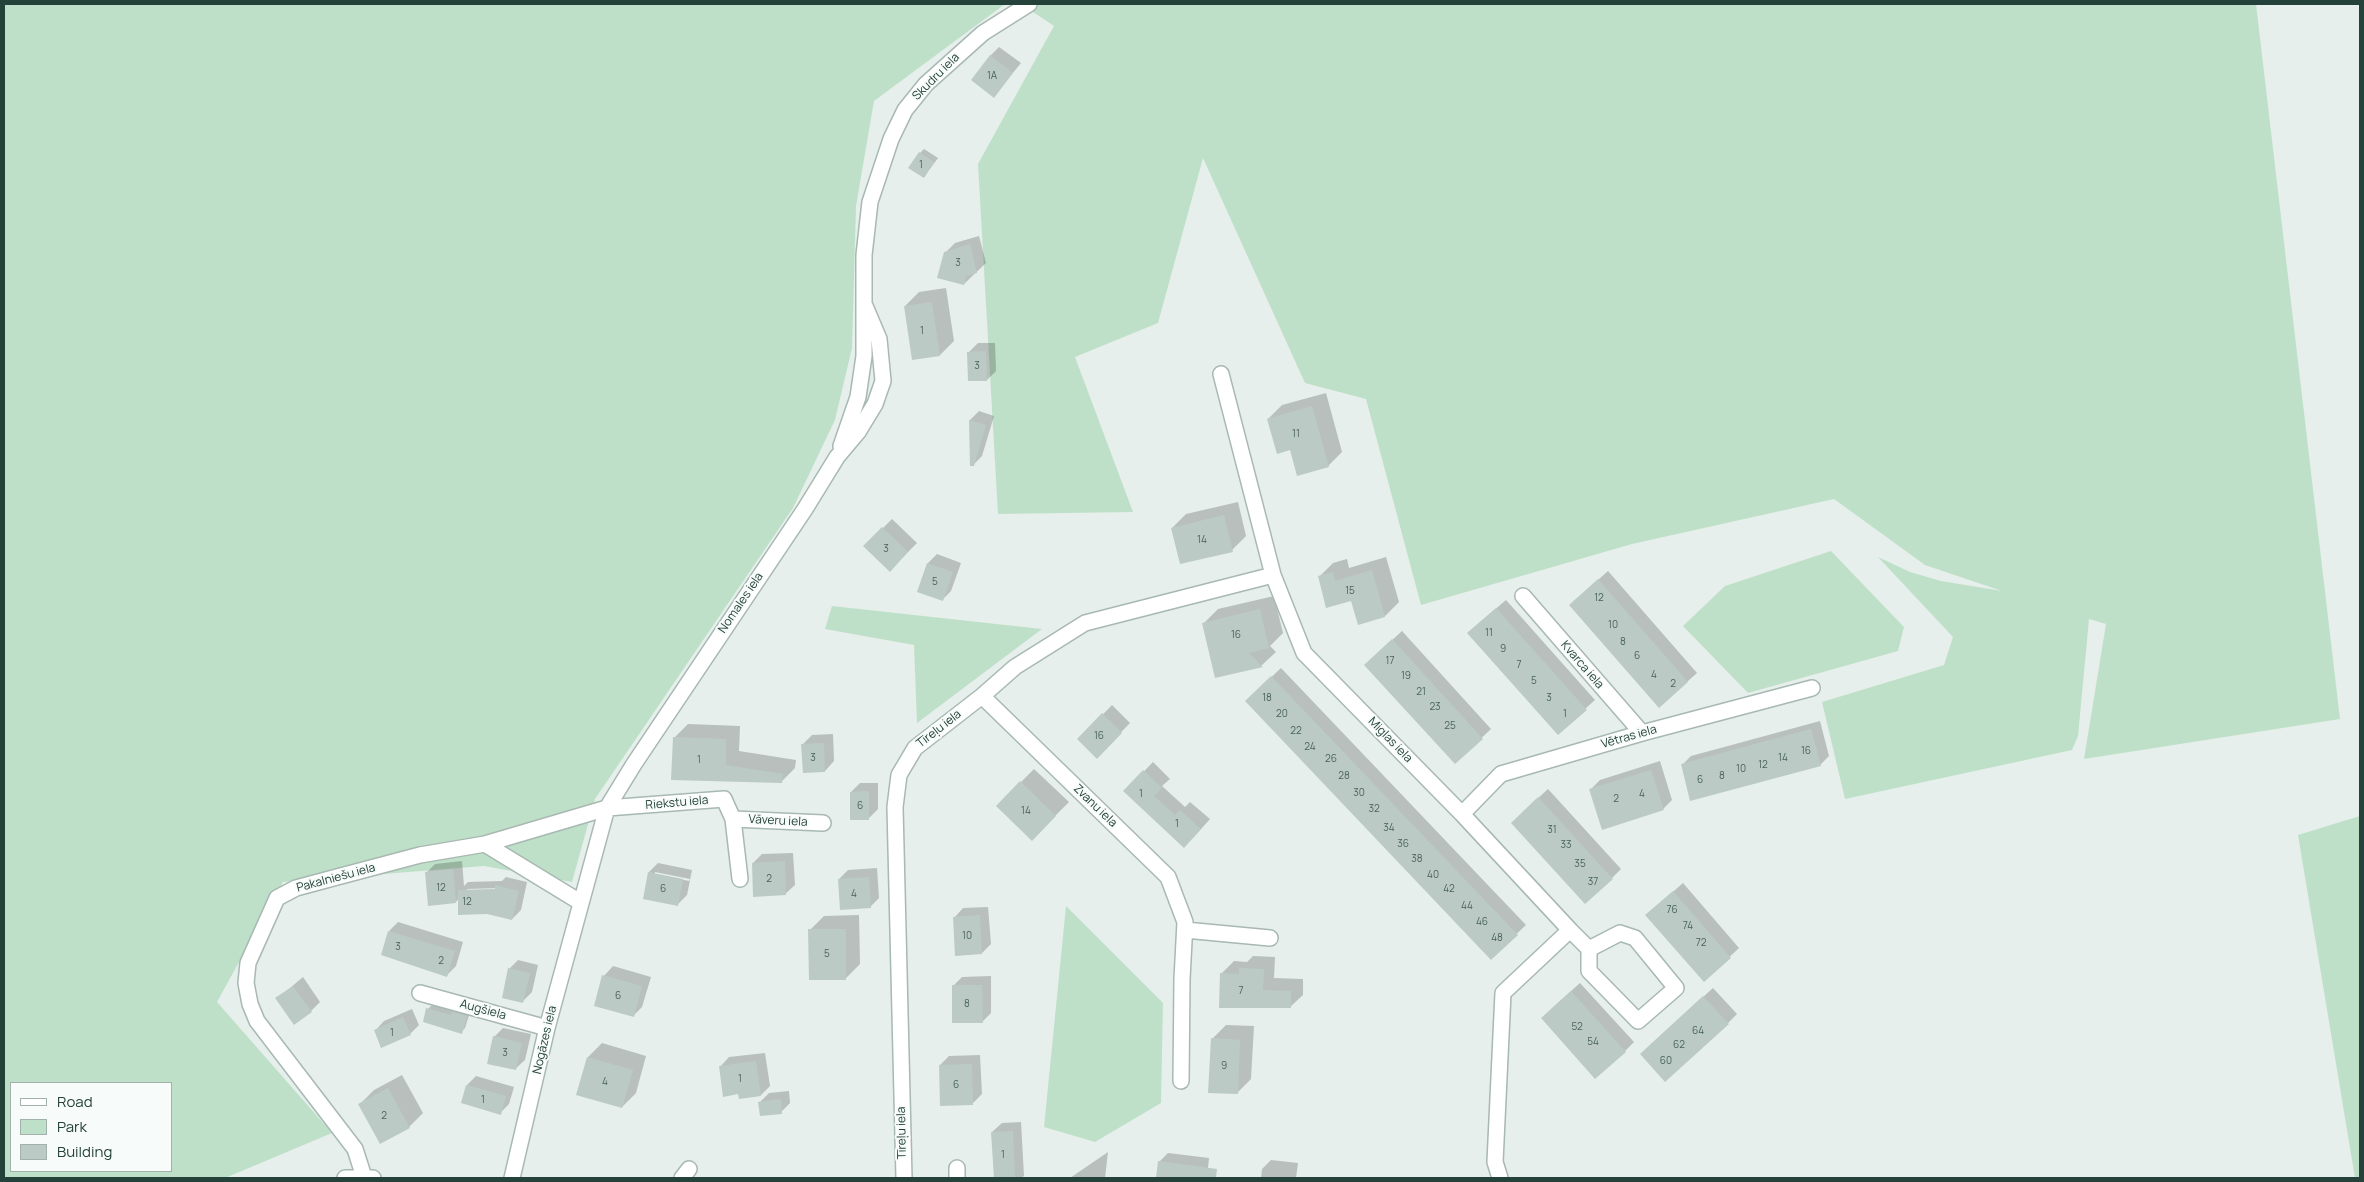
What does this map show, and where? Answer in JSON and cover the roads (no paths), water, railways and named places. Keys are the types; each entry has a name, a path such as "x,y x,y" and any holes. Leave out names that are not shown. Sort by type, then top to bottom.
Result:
{"street":[{"name":"Skudru iela","path":"837,457 858,397 864,356 864,254 870,202 891,139 904,110 926,84 983,33 1029,4"},
{"name":"Nomales iela","path":"580,902 607,808 754,583 805,509 837,457 858,432 871,411 883,381 879,339 865,306"},
{"name":"Miglas iela","path":"1221,374 1273,575 1304,653 1462,814 1589,949"},
{"name":"Tīreļu iela","path":"904,1178 895,807 898,775 914,748 982,696 1015,667 1085,623 1273,575"},
{"name":"Kvarca iela","path":"1523,596 1642,733"},
{"name":"Vētras iela","path":"1462,814 1501,774 1642,733 1812,688"},
{"name":"Zvanu iela","path":"982,696 1168,877 1185,922 1182,980 1181,1081"},
{"name":"Riekstu iela","path":"607,808 724,799 733,819 740,879"},
{"name":"Pakalniešu iela","path":"368,1178 355,1149 257,1021 250,1004 246,983 248,963 277,898 296,888 420,855 485,844 607,808"},
{"name":"Vāveru iela","path":"733,819 823,823"},
{"path":"485,844 580,902"},
{"name":"Nogāzes iela","path":"512,1178 547,1028 580,902"},
{"path":"1185,930 1270,938"},
{"path":"1500,1178 1495,1162 1504,993 1570,930"},
{"path":"1620,933 1635,938 1676,988 1638,1021 1589,971 1589,949 1620,933"},
{"name":"Augšiela","path":"420,993 547,1028"},
{"path":"345,1178 368,1178"}]}
